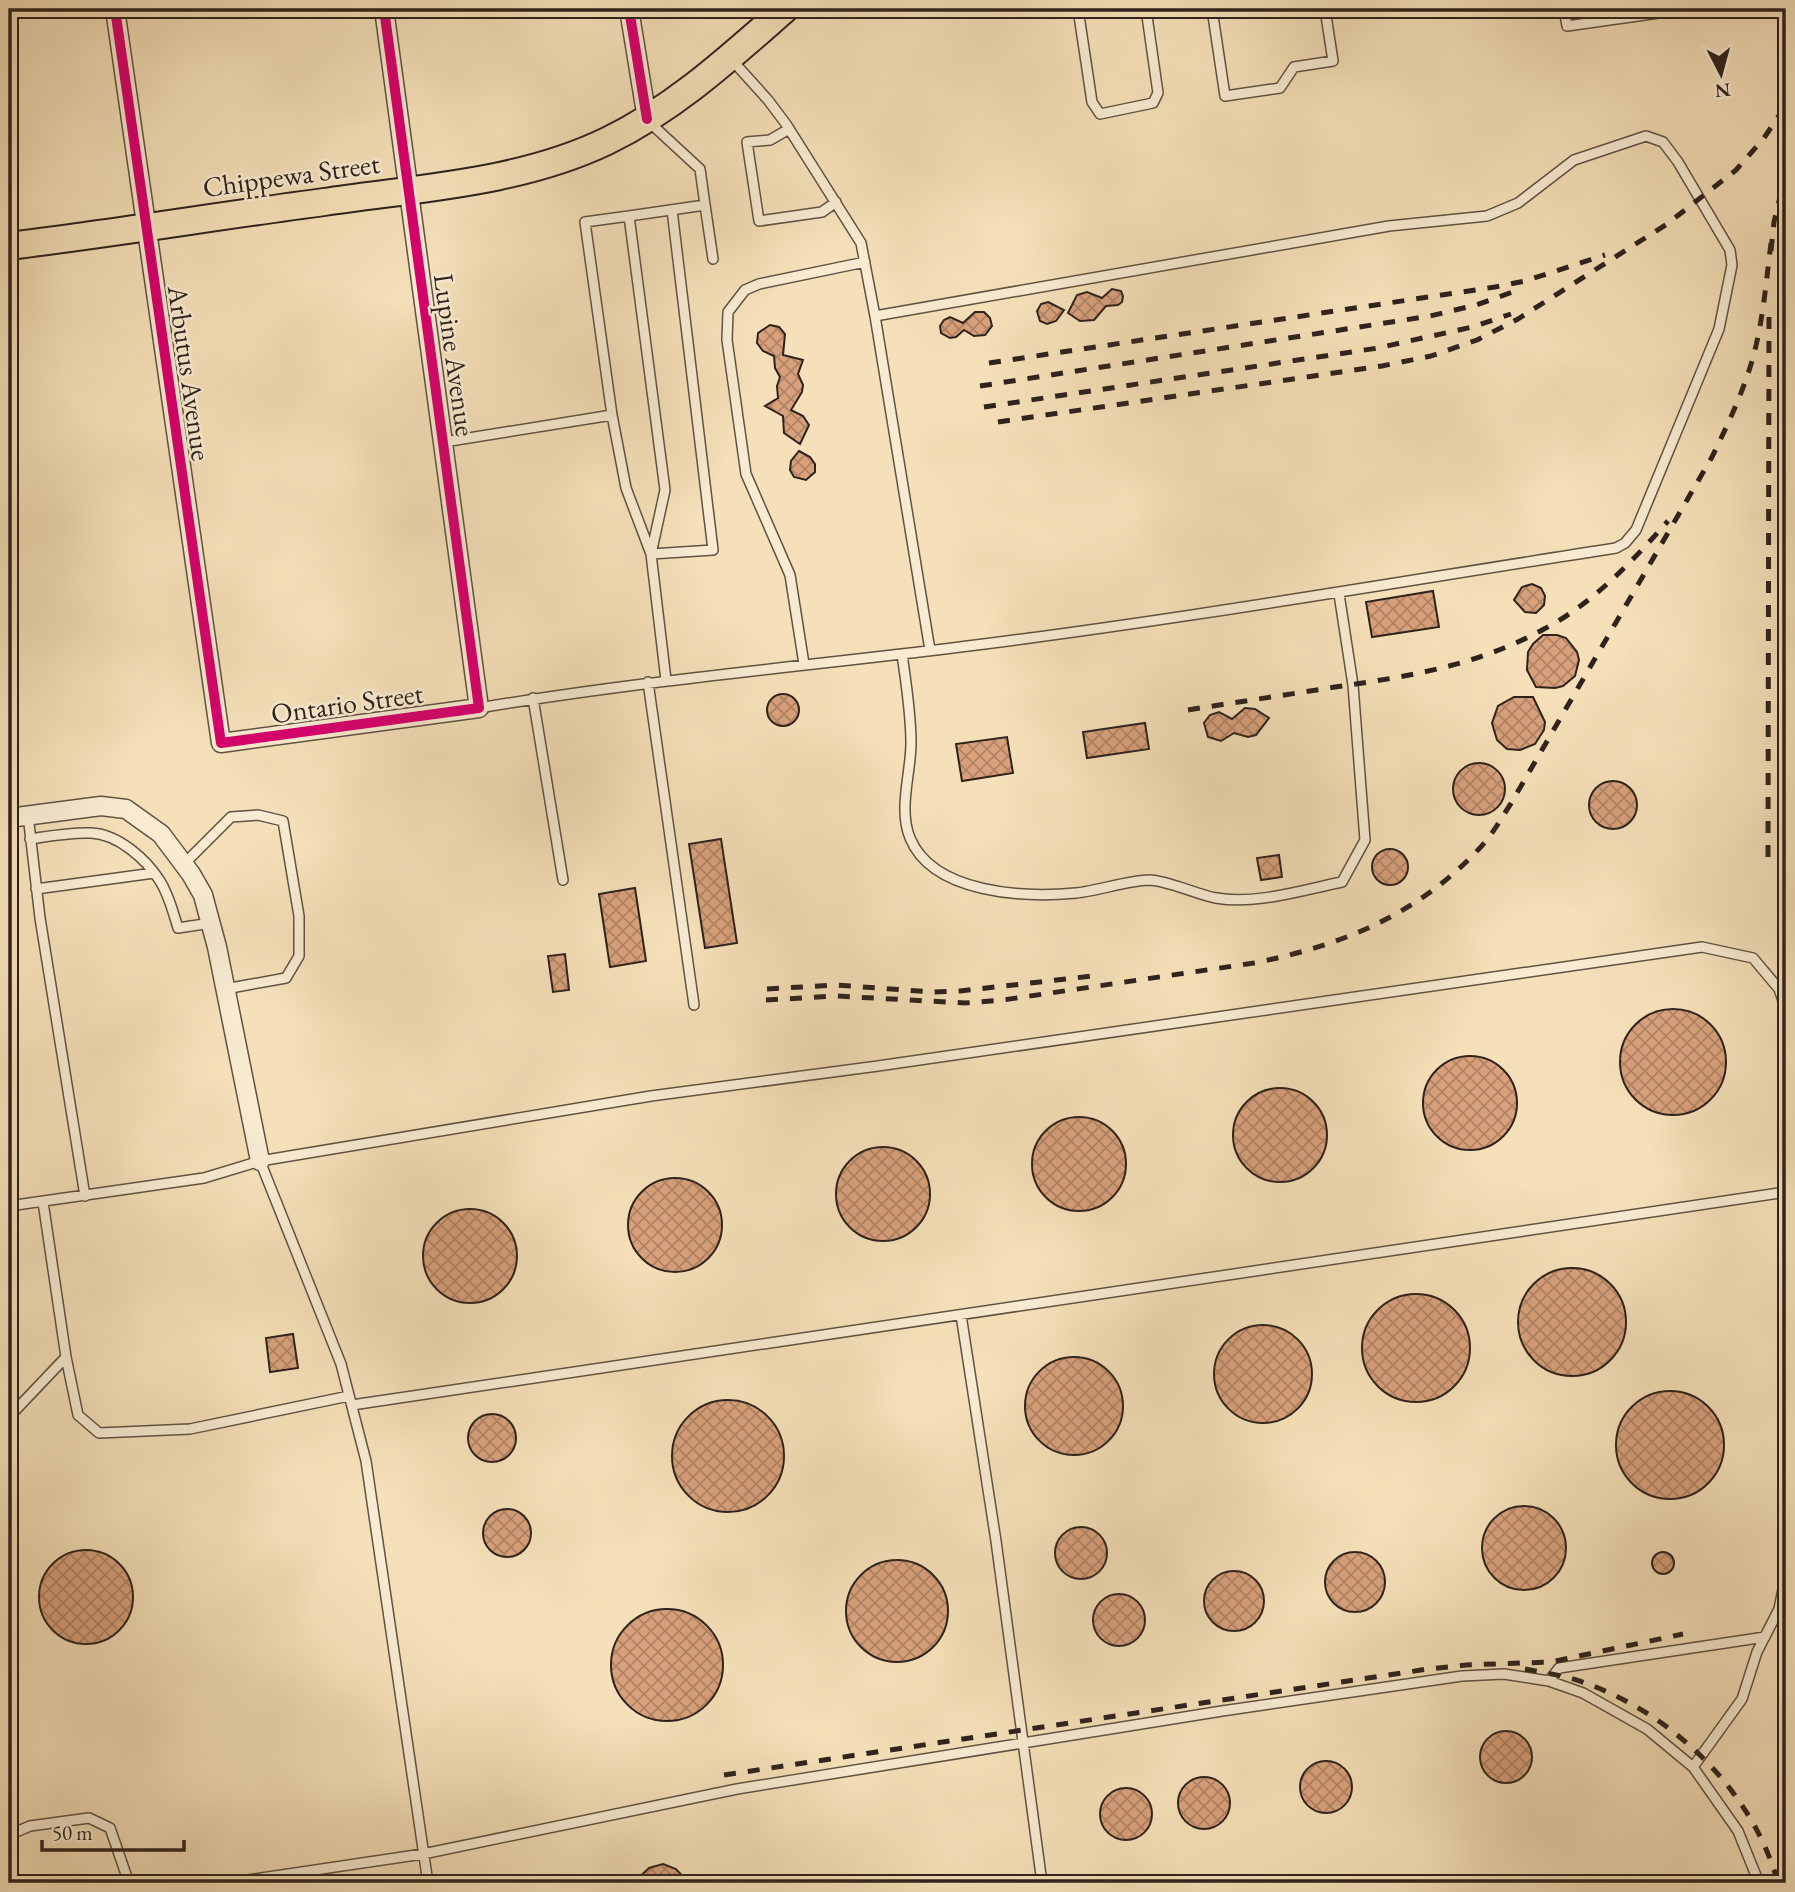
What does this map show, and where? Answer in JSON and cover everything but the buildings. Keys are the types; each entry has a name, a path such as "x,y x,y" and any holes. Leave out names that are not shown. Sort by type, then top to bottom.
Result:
{"main road":[{"name":"Chippewa Street","path":"9,246 410,190 541,167 606,141 647,119 695,86 785,9"}],"street":[{"name":"Arbutus Avenue","path":"115,9 221,743"},
{"name":"Lupine Avenue","path":"384,9 479,708"},
{"path":"629,9 647,119"},
{"name":"Ontario Street","path":"221,743 479,708"},
{"path":"9,818 102,806 126,809 161,834 184,864 203,895 211,923 260,1161"}],"lane":[{"path":"1078,9 1092,102 1100,114 1153,103 1158,93 1146,9"},
{"path":"1212,9 1225,96 1280,88 1294,67 1334,61 1325,9"},
{"path":"1564,9 1567,26 1617,14 1673,9"},
{"path":"730,58 768,100 861,243 930,650"},
{"path":"647,119 700,169 713,259"},
{"path":"789,130 771,140 747,142 760,221 822,212 836,202"},
{"path":"479,708 648,682 902,654 1339,594 1616,548 1625,543 1636,530 1719,329 1732,265 1730,250 1678,162 1663,142 1646,136 1573,159 1518,202 1487,216 1389,226 874,316"},
{"path":"666,680 651,554 626,488 612,415 585,222 705,205"},
{"path":"651,554 713,550 672,210"},
{"path":"629,216 665,490 651,554"},
{"path":"804,664 790,575 747,474 727,340 728,312 745,290 759,284 865,262"},
{"path":"444,442 612,415"},
{"path":"902,654 910,711 911,745 906,825 910,839 920,855 935,867 955,880 994,892 1076,893 1150,880 1217,899 1253,899 1342,882 1365,839 1353,685 1339,594"},
{"path":"648,682 694,1005"},
{"path":"533,698 563,880"},
{"path":"28,815 85,1196"},
{"path":"184,864 231,817 258,815 283,821 299,916 299,956 286,978 225,989"},
{"path":"30,839 73,833 110,836 154,873 166,893 177,928 211,923"},
{"path":"37,889 154,873"},
{"path":"9,1206 204,1178 260,1161 651,1096 1702,947 1754,958 1779,989 1786,1009"},
{"path":"260,1161 341,1364 366,1461 428,1883"},
{"path":"43,1202 66,1357 78,1416 99,1433 190,1429 350,1401 961,1315 1786,1192"},
{"path":"1786,1228 1783,1344 1786,1567"},
{"path":"961,1315 996,1541 1042,1883"},
{"path":"9,1417 66,1357"},
{"path":"1693,1767 1742,1699 1757,1652 1779,1609 1786,1575"},
{"path":"1549,1681 1559,1668 1765,1637"},
{"path":"227,1883 424,1854 737,1789 1022,1742 1462,1676 1504,1674 1549,1681 1583,1693 1647,1729 1693,1767 1738,1831 1759,1883"},
{"path":"9,1835 30,1826 89,1818 110,1828 129,1883"}],"railway":[{"path":"998,422 1382,366 1431,356 1477,340 1518,319 1667,224 1736,170 1764,138 1786,105"},
{"path":"1771,251 1774,222 1786,172"},
{"path":"766,1000 836,996 965,1003 1003,1000 1254,963 1288,956 1351,935 1381,922 1436,887 1462,866 1486,841 1510,805 1712,457 1739,398 1756,347 1771,243"},
{"path":"989,363 1495,287 1525,281 1605,255"},
{"path":"980,386 1430,316 1476,305 1521,289"},
{"path":"984,407 1378,348 1472,327 1511,314"},
{"path":"1768,857 1769,314"},
{"path":"1188,710 1417,674 1468,661 1519,642 1562,619 1595,595 1626,567 1668,521"},
{"path":"767,989 836,985 933,992 960,991 1101,975"},
{"path":"724,1775 1428,1669 1551,1662 1683,1634"},
{"path":"1525,1669 1573,1679 1620,1698 1680,1737 1730,1788 1750,1818 1778,1883"}],"cycle path":[{"path":"115,9 221,743 479,708 384,9"},
{"path":"629,9 647,119"}]}
